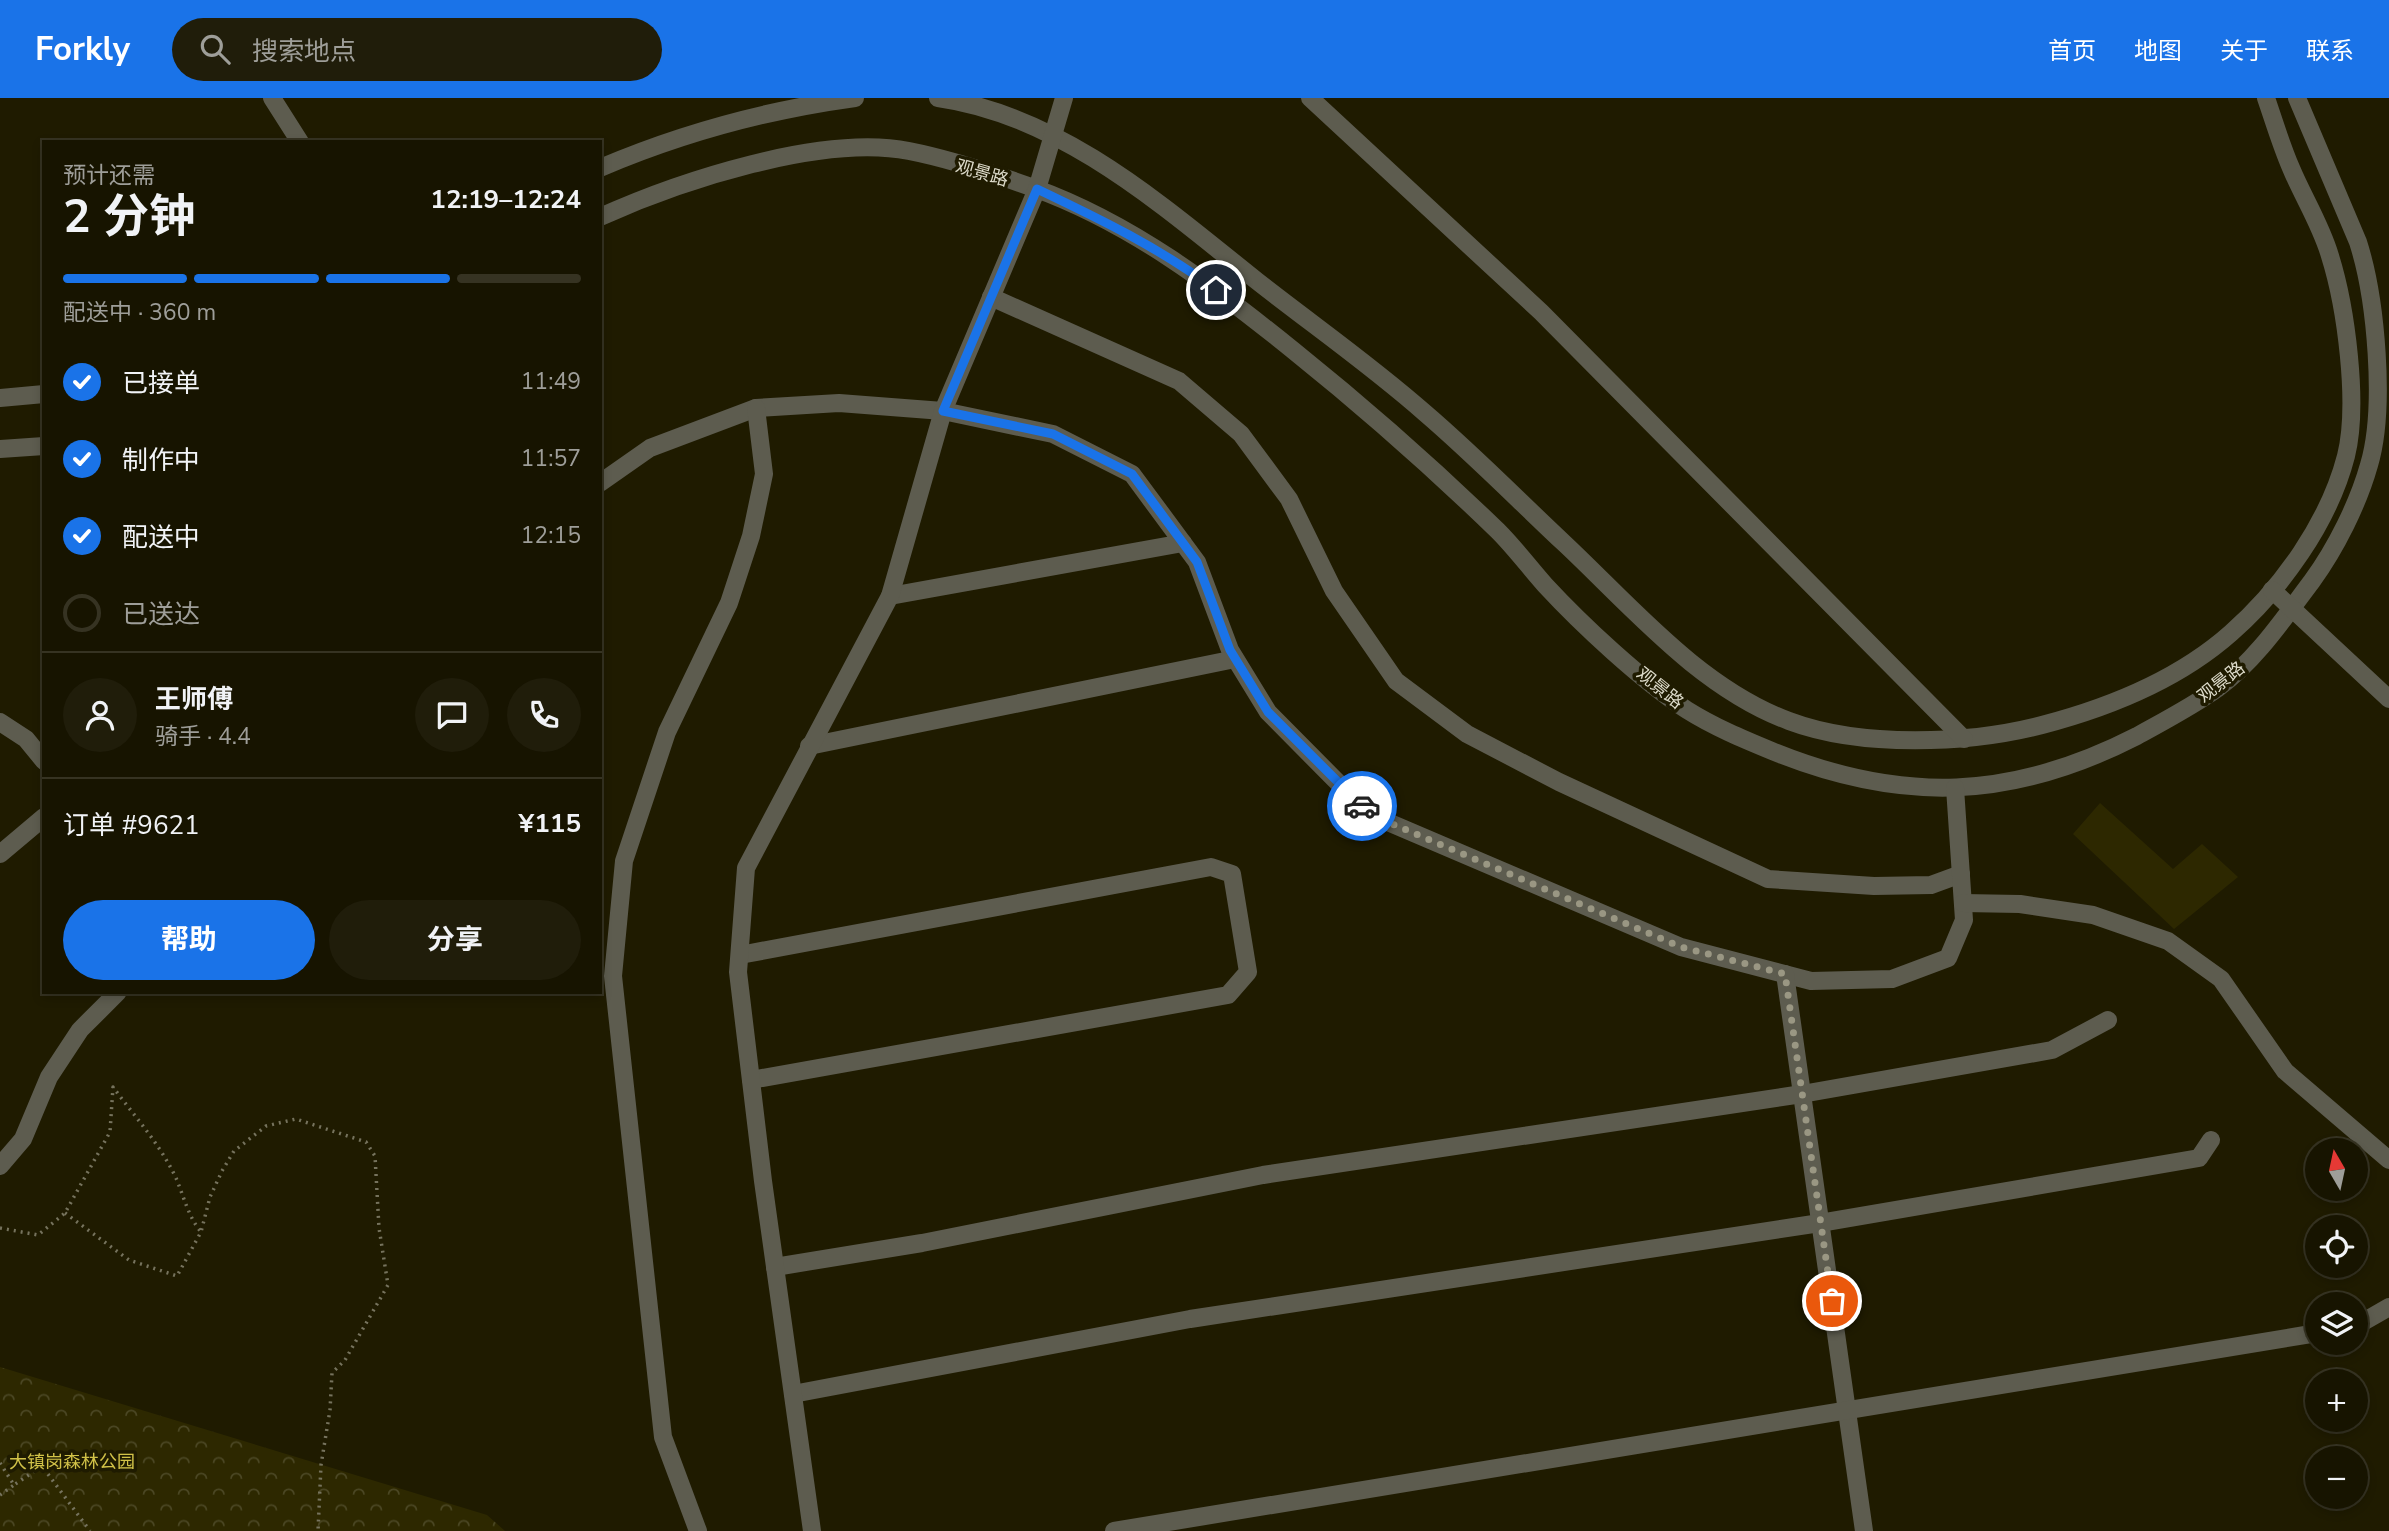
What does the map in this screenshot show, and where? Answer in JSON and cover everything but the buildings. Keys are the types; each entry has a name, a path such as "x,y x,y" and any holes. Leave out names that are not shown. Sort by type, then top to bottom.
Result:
{"street":[{"path":"272,98 299,140"},
{"path":"602,167 677,139 759,115 855,98"},
{"name":"观景路","path":"938,98 1013,119 1054,136 1124,176 1425,412 1657,635 1718,681 1788,721 1824,730 1933,740 2011,733 2055,722 2162,682 2203,658 2272,590 2293,564 2339,479 2347,450 2350,412 2345,325 2329,250 2289,165 2266,98"},
{"path":"812,1531 738,972 746,869 890,596 943,411 1037,189 1064,98"},
{"path":"1310,98 1541,312 1964,739"},
{"name":"观景路","path":"602,216 655,192 762,162 814,152 862,149 906,150 1037,189 1122,229 1174,259 1279,339 1377,418 1503,536 1547,588 1592,631 1684,708 1727,732 1802,763 1846,776 1898,786 1955,788 2000,783 2087,761 2163,722 2220,687 2253,657 2292,607 2318,572 2340,533 2370,463 2376,379 2375,332 2365,264 2297,98"},
{"path":"991,297 1179,380 1241,434 1289,499 1334,591 1396,681 1467,734 1559,782 1768,879 1874,886 1931,885 1961,874"},
{"path":"0,398 42,394"},
{"path":"602,482 650,448 756,408 839,403 943,411 1053,434 1132,474 1197,562 1235,659 1268,712 1369,814 1681,947 1811,981 1892,979 1948,958 1964,920 1955,788"},
{"path":"698,1531 663,1437 613,975 624,862 667,732 729,603 751,536 764,474 756,408"},
{"path":"0,449 42,446"},
{"path":"890,596 1183,543"},
{"path":"2272,590 2389,699"},
{"path":"809,746 1235,659"},
{"path":"0,722 26,739 42,759"},
{"path":"0,854 42,819"},
{"path":"740,955 1211,867 1232,874 1248,972 1227,995 751,1080"},
{"path":"1963,903 2020,904 2092,915 2168,941 2221,979 2284,1071 2389,1160"},
{"path":"1785,974 1864,1531"},
{"path":"0,1166 23,1139 49,1077 80,1030 116,994"},
{"path":"775,1267 922,1243 1263,1175 1802,1094 2052,1050 2108,1020"},
{"path":"793,1394 1190,1319 1821,1223 2199,1158 2211,1140"},
{"path":"2368,1319 2389,1307"},
{"path":"1114,1531 2305,1335"}],"path":[{"path":"0,1228 38,1235 65,1213 110,1132 113,1087 156,1142 176,1178 192,1222 201,1233"},
{"path":"65,1213 129,1260 177,1276 201,1233 210,1198 222,1171 234,1151 266,1126 296,1119 366,1142 375,1156 379,1228 388,1285 345,1360 331,1373 318,1531"},
{"path":"0,1463 14,1485"},
{"path":"0,1495 42,1466 90,1531"}],"green space":[{"path":"2100,803 2173,869 2202,844 2238,877 2174,929 2073,834"},
{"name":"大镇岗森林公园","path":"0,1367 487,1515 505,1531 0,1531"}],"way so far":[{"path":"1362,806 1369,814 1681,947 1785,974 1832,1301"}],"route":[{"path":"1216,290 1174,259 1122,229 1037,189 943,411 1053,434 1132,474 1197,562 1230,650 1268,712 1362,806"}]}
